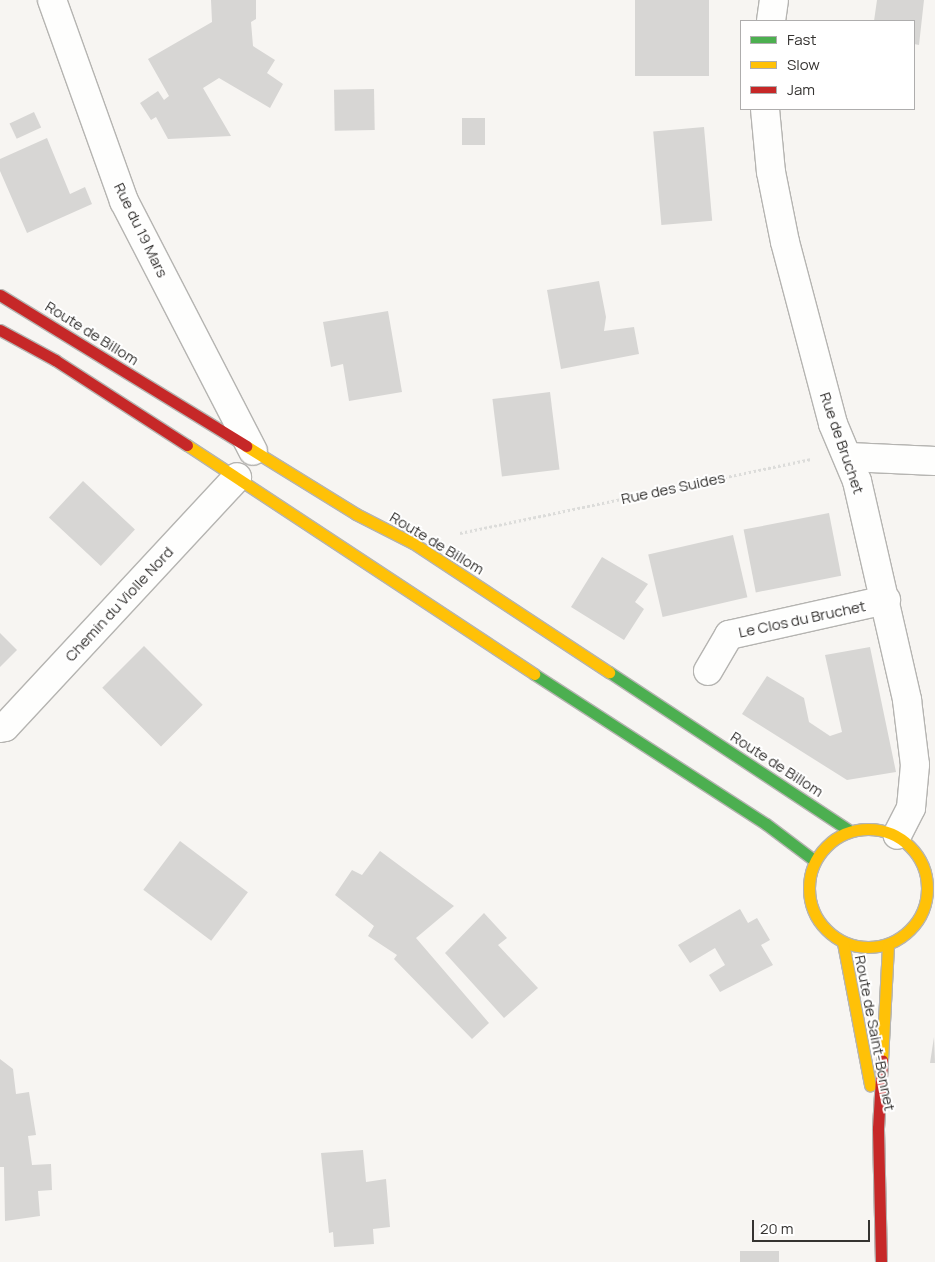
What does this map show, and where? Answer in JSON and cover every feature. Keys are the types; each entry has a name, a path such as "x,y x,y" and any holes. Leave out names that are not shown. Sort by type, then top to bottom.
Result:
{"main road":[{"name":"Route de Billom","path":"0,295 356,514 413,543 850,830"},
{"path":"0,330 55,360 237,477 334,545 766,824 814,860"},
{"path":"872,828 897,835 915,851 925,870 932,894 922,915 907,934 888,945 866,948 843,943 824,929 811,909 808,884 814,860 829,842 850,830 872,828"},
{"name":"Route de Saint-Bonnet","path":"843,943 878,1128"},
{"name":"Route de Saint-Bonnet","path":"881,1262 878,1128 888,945"}],"street":[{"name":"Rue du 19 Mars","path":"52,0 124,201 253,451"},
{"path":"770,20 774,0"},
{"name":"Rue de Bruchet","path":"765,110 771,172 785,242 833,424 849,456 886,600 907,700 915,765 911,808 897,835"},
{"path":"849,456 935,461"},
{"name":"Chemin du Violle Nord","path":"0,728 11,720 237,477"},
{"name":"Le Clos du Bruchet","path":"708,671 730,635 886,600"}],"path":[{"name":"Rue des Suides","path":"413,543 806,460 849,456"}],"building":[{"path":"211,0 256,0 256,19 251,22 253,46 275,60 267,73 283,84 270,108 219,78 203,88 231,136 168,139 156,117 151,120 140,103 158,91 164,100 169,96 148,59 212,22"},
{"path":"635,0 709,0 709,76 635,76"},
{"path":"877,0 924,0 919,45 915,44 915,20 874,20"},
{"path":"374,89 375,130 335,131 334,90"},
{"path":"34,112 41,127 17,139 10,123"},
{"path":"462,118 485,118 485,145 462,145"},
{"path":"704,127 712,221 661,225 653,131"},
{"path":"47,138 70,194 85,187 92,204 27,233 0,171 0,159"},
{"path":"599,281 606,317 604,331 634,327 639,354 561,369 547,290"},
{"path":"388,311 402,392 349,401 343,364 331,367 323,322"},
{"path":"550,392 560,469 502,476 492,399"},
{"path":"83,481 135,529 101,566 49,518"},
{"path":"829,513 841,576 756,592 744,530"},
{"path":"733,535 747,597 663,617 648,555"},
{"path":"602,557 648,584 635,602 644,609 624,640 571,607"},
{"path":"0,633 17,650 0,667"},
{"path":"144,646 203,705 161,746 102,688"},
{"path":"870,647 896,772 847,780 742,714 767,676 804,698 809,722 830,736 842,732 825,655"},
{"path":"180,841 248,892 211,941 143,890"},
{"path":"380,851 454,906 416,938 489,1023 472,1039 394,959 397,955 368,936 374,926 335,895 352,870 362,875"},
{"path":"740,909 748,923 757,918 770,940 761,945 773,965 720,992 709,975 725,965 715,948 690,963 678,945"},
{"path":"484,913 507,938 498,945 538,988 504,1018 445,953"},
{"path":"934,1037 935,1063 930,1063"},
{"path":"0,1059 13,1069 16,1094 29,1092 36,1135 28,1136 32,1165 51,1164 52,1190 38,1191 40,1216 5,1221 4,1167 0,1167"},
{"path":"363,1150 366,1182 386,1179 390,1227 373,1229 374,1244 334,1247 333,1232 329,1233 321,1153"},
{"path":"740,1251 779,1251 779,1262 740,1262"}],"traffic: fast":[{"path":"609,672 850,831"},
{"path":"534,674 766,824 814,860"}],"traffic: slow":[{"path":"187,445 534,674"},
{"path":"246,446 356,514 413,543 609,672"},
{"path":"868,829 891,833 910,846 923,865 927,888 923,911 910,930 891,943 868,947 845,943 826,930 813,911 809,888 813,865 826,846 845,833 868,829"},
{"path":"843,943 870,1085"},
{"path":"882,1060 888,945"}],"traffic: jam":[{"path":"0,295 246,446"},
{"path":"0,330 55,360 187,445"},
{"path":"881,1262 878,1128 882,1060"}]}
